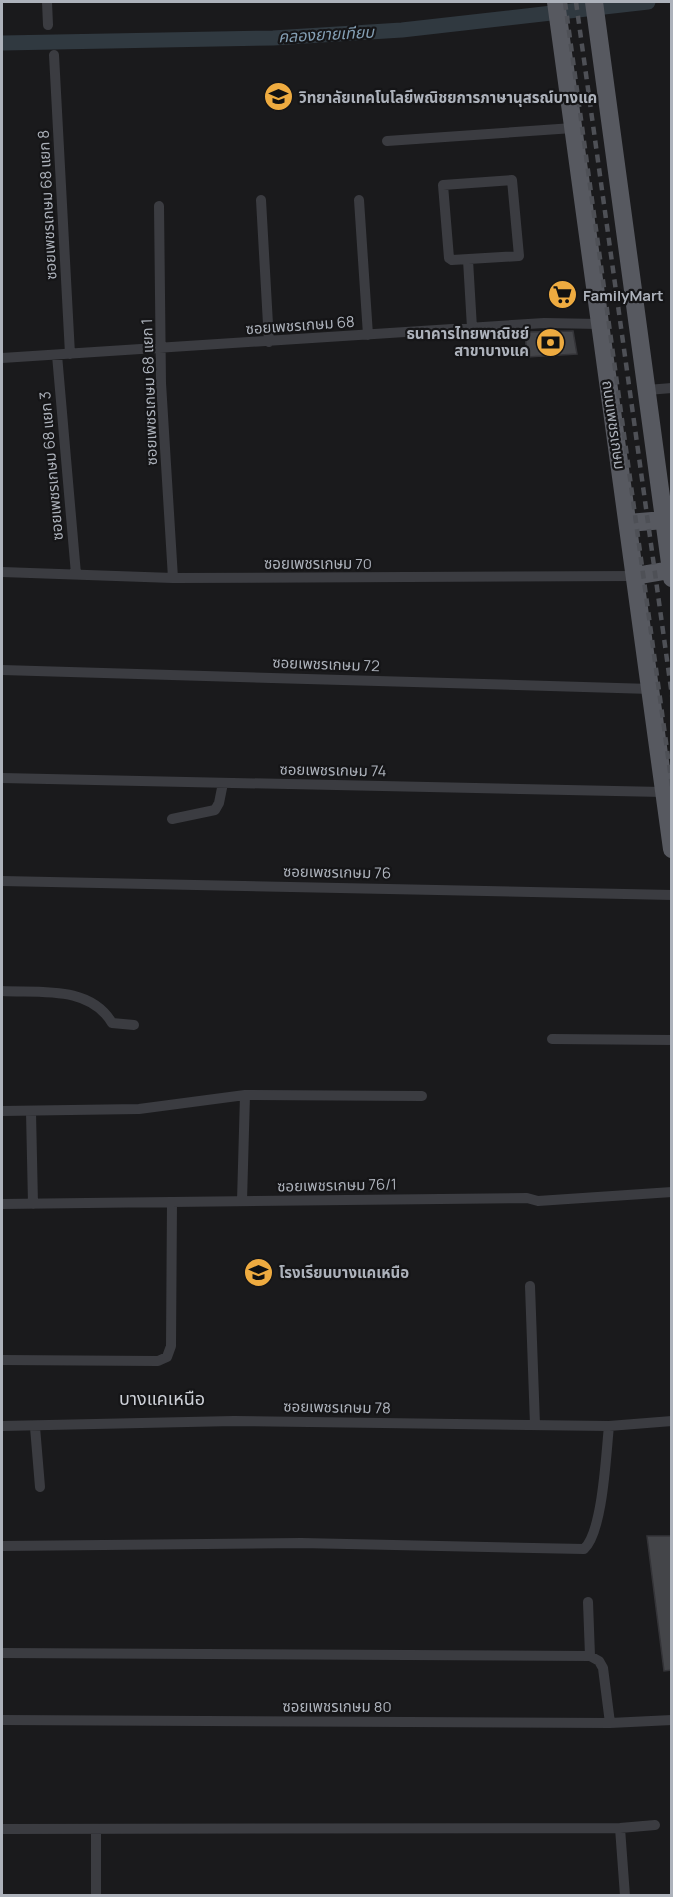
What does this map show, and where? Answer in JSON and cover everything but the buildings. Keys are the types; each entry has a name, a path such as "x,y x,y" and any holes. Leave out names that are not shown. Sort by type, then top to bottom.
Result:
{"main road":[{"name":"ถนนเพชรเกษม","path":"556,2 672,849"},
{"path":"594,2 671,574 634,576"},
{"path":"628,523 664,520"}],"street":[{"path":"47,2 48,26"},
{"name":"ซอยเพชรเกษม 68 แยก 8","path":"54,55 70,354"},
{"path":"387,141 573,128"},
{"path":"511,179 519,256 468,260 455,261 449,258 443,185 511,179"},
{"path":"261,200 269,342"},
{"path":"359,200 368,335"},
{"name":"ซอยเพชรเกษม 68 แยก 1","path":"159,206 160,384 173,578"},
{"path":"468,260 472,328"},
{"name":"ซอยเพชรเกษม 68","path":"2,358 544,323 600,324"},
{"name":"ซอยเพชรเกษม 68 แยก 3","path":"57,355 76,574"},
{"path":"647,390 672,388"},
{"name":"ซอยเพชรเกษม 70","path":"2,572 173,578 634,576"},
{"name":"ซอยเพชรเกษม 72","path":"2,670 651,689"},
{"name":"ซอยเพชรเกษม 74","path":"2,778 663,792"},
{"path":"172,819 215,810 223,783"},
{"name":"ซอยเพชรเกษม 76","path":"2,881 672,895"},
{"path":"2,991 76,994 104,1010 112,1023 134,1025"},
{"path":"552,1039 672,1040"},
{"path":"242,1201 245,1095"},
{"path":"2,1111 139,1109 245,1095 422,1096"},
{"path":"31,1112 33,1204"},
{"name":"ซอยเพชรเกษม 76/1","path":"2,1204 527,1198 538,1201 672,1192"},
{"path":"2,1360 158,1361 167,1357 171,1346 172,1202"},
{"path":"530,1286 534,1425"},
{"name":"ซอยเพชรเกษม 78","path":"2,1426 234,1421 609,1426 672,1421"},
{"path":"2,1546 301,1543 584,1549 592,1542 595,1529 603,1486 609,1426"},
{"path":"35,1427 40,1487"},
{"path":"588,1602 590,1656"},
{"path":"2,1653 590,1656 599,1661 603,1668 610,1723"},
{"name":"ซอยเพชรเกษม 80","path":"2,1720 610,1723 672,1720"},
{"path":"2,1829 620,1828 655,1825"},
{"path":"620,1828 625,1896"},
{"path":"96,1829 96,1896"}],"waterway":[{"name":"คลองยายเทียบ","path":"2,43 273,38 402,30 648,2"}],"railway":[{"path":"565,2 672,786"},
{"path":"576,2 672,696"}],"place":[{"name":"วิทยาลัยเทคโนโลยีพณิชยการภาษานุสรณ์บางแค","path":"278,97"},
{"name":"FamilyMart","path":"562,295"},
{"name":"ธนาคารไทยพาณิชย์ สาขาบางแค","path":"550,342"},
{"name":"โรงเรียนบางแคเหนือ","path":"258,1272"}],"district":[{"name":"บางแคเหนือ","path":"162,1398"}]}
